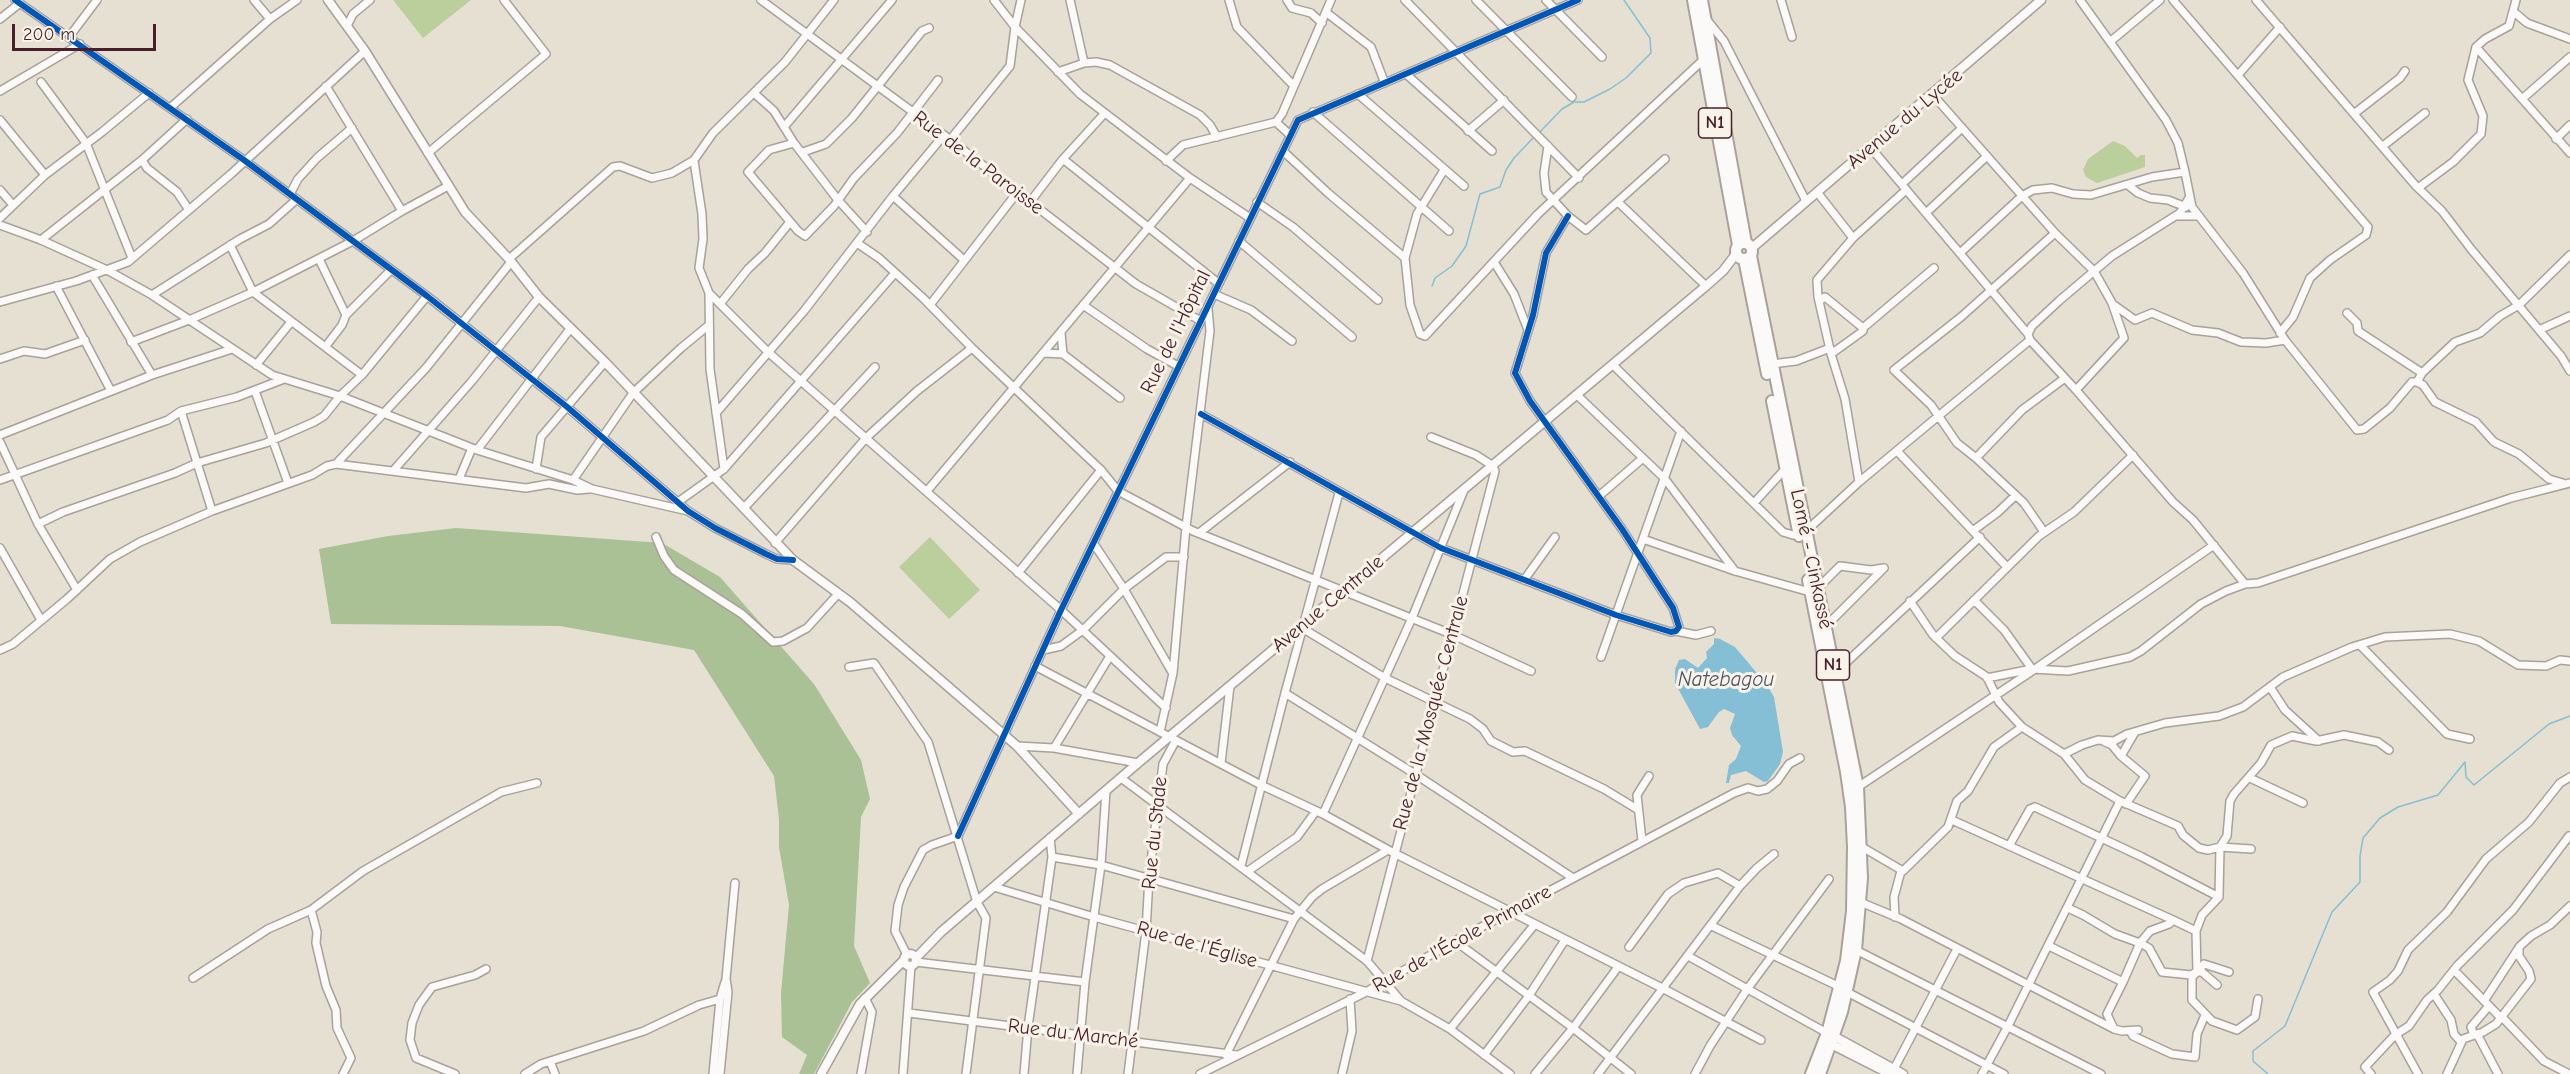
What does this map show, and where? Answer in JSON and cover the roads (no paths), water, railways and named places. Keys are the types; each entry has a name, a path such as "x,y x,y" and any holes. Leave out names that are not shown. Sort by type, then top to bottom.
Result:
{"highway":[{"name":"N1","path":"1694,0 1703,60 1745,251"},
{"name":"N1","path":"1702,0 1745,251"},
{"name":"Lomé - Cinkassé","path":"1745,251 1772,364 1785,470 1802,533"},
{"name":"Lomé - Cinkassé","path":"1745,251 1802,533 1851,807 1852,911 1843,990"},
{"name":"Lomé - Cinkassé","path":"1813,591 1826,627 1858,787 1862,847 1856,950 1820,1074"},
{"name":"Lomé - Cinkassé","path":"1811,1074 1830,1039"}],"main road":[{"path":"328,0 364,51 470,220 510,260 539,297 605,362 775,543 1017,746 1078,814"},
{"name":"Avenue du Lycée","path":"1745,251 1871,148 2038,1"},
{"name":"Avenue Centrale","path":"821,1074 865,998 888,975 910,960 1138,763 1173,738 1230,686 1413,534 1745,251"},
{"path":"1830,1039 1892,1072 1903,1074"}],"street":[{"path":"69,37 97,0"},
{"path":"254,0 270,20"},
{"path":"171,108 270,20 297,0"},
{"path":"346,26 353,14 370,0"},
{"path":"428,153 546,54 504,0"},
{"name":"Rue de la Paroisse","path":"761,0 947,138 1016,194 1114,268 1199,320"},
{"path":"0,650 14,644 119,553 212,511 336,464 384,415 463,324 510,260 613,167 620,166 652,178 672,173 694,161 713,133 785,62 834,0"},
{"path":"784,127 892,0"},
{"path":"995,0 1014,27 1104,114 1166,161 1250,218"},
{"path":"716,413 804,311 893,196 1007,72 1012,58 1014,27 1020,0"},
{"path":"1070,0 1084,63"},
{"path":"1229,0 1237,27 1293,85"},
{"path":"1287,0 1292,8 1311,13 1323,23"},
{"path":"1166,161 1183,145 1276,122 1282,114 1331,0"},
{"path":"1405,0 1579,178"},
{"path":"1476,0 1572,97"},
{"path":"1546,0 1602,57"},
{"path":"1282,114 1298,120 1313,111 1406,74 1578,0"},
{"path":"1781,0 1792,37"},
{"path":"2080,0 2169,126 2182,154 2189,197 2196,213 2243,273 2285,340 2356,430 2364,429 2377,419 2412,382 2417,382 2423,385 2435,402 2476,422 2494,442 2519,454 2549,479 2567,483"},
{"path":"2111,41 2160,0"},
{"path":"2173,0 2366,224 2368,230 2366,235 2322,266 2310,278 2293,317 2280,333"},
{"path":"2256,0 2418,188 2442,211 2570,370"},
{"path":"2418,188 2453,162 2481,134 2483,116 2468,80 2476,47 2485,39 2509,26 2516,0"},
{"path":"0,19 17,2 80,44 187,118 427,296 566,406 688,511 771,556 793,560"},
{"path":"2514,12 2527,22 2570,39"},
{"path":"1327,13 1371,47 1384,81"},
{"path":"1704,17 1721,36 1806,201"},
{"path":"2238,75 2280,27"},
{"path":"803,152 826,144 852,118 922,31 929,28"},
{"path":"0,91 80,44"},
{"path":"2476,47 2570,153"},
{"path":"0,302 107,270 132,258 231,174 364,51"},
{"path":"2522,99 2570,57"},
{"path":"1444,170 1414,220 1405,258 1410,305 1420,334 1425,336 1543,210 1703,60"},
{"path":"1058,72 1084,63 1103,63 1143,82 1182,107 1200,115 1210,125 1216,137"},
{"path":"2355,113 2400,78 2404,71"},
{"path":"1406,74 1492,151"},
{"path":"794,143 769,150 748,172 804,236 838,201 876,153 897,133 938,80"},
{"path":"41,82 86,143 132,258"},
{"path":"326,86 402,211"},
{"path":"0,218 45,174 149,93"},
{"path":"754,93 774,111 794,143 838,201 867,232"},
{"path":"1358,94 1464,186"},
{"path":"1933,95 2055,233 2094,271 2112,303 2124,338 2076,390"},
{"path":"1468,131 1504,100"},
{"path":"1313,111 1449,231"},
{"path":"2383,146 2425,113"},
{"path":"1029,202 1063,159 1104,114"},
{"path":"41,240 105,187 142,160 187,118"},
{"path":"0,120 45,174"},
{"name":"Rue de l'Hôpital","path":"958,836 1042,650 1199,320 1208,308 1298,120"},
{"path":"1276,122 1290,135"},
{"path":"2556,139 2570,125"},
{"path":"290,194 298,179 317,158 352,128"},
{"path":"1859,482 1845,399 1830,351 1816,280 1853,238 1962,128"},
{"path":"1543,210 1546,192 1544,173 1548,146"},
{"path":"1871,148 2029,337 2214,545 2245,584"},
{"path":"1283,151 1328,193 1405,258"},
{"path":"1926,213 1987,156"},
{"path":"1063,159 1218,283"},
{"path":"1546,192 1568,216 1588,230 1665,159"},
{"path":"142,160 147,168 177,192 189,210"},
{"path":"694,161 702,224 699,268 709,293 768,352 1061,610 1166,708"},
{"path":"1960,253 2022,196 2033,190 2052,188 2073,194 2091,195 2172,173 2185,172"},
{"path":"927,491 1190,178"},
{"path":"2128,185 2138,193 2150,198 2168,200 2196,213"},
{"path":"131,342 253,292 353,241 448,186"},
{"path":"0,190 13,205"},
{"path":"1817,192 1853,238"},
{"path":"930,305 1016,194"},
{"path":"893,196 964,260"},
{"path":"1613,365 1783,532 1802,533 1859,482 1940,417 2029,337 2032,326 2060,300 2120,250 2173,217 2184,207 2189,197"},
{"path":"152,295 230,245 269,224 297,199"},
{"path":"1257,202 1293,227 1378,300"},
{"path":"1618,202 1706,286"},
{"path":"2173,217 2196,213"},
{"path":"1568,216 1546,253 1528,330 1515,373 1530,401 1599,496 1673,608 1679,627 1677,631"},
{"path":"720,304 790,222"},
{"path":"0,225 41,240 107,270 152,295 272,375 340,396 474,449 573,480 592,489 688,511"},
{"path":"2044,532 2024,503 1955,441 1932,405 1894,370 1990,291 2055,233"},
{"path":"1239,242 1353,337"},
{"path":"857,243 930,305 1101,470 1118,491 1199,533 1451,634 1531,672"},
{"path":"230,245 253,292 362,375"},
{"path":"2417,382 2422,373 2455,342 2480,333 2500,316 2519,305 2570,255"},
{"path":"319,259 346,315"},
{"path":"1494,262 1512,290 1528,330"},
{"path":"1772,364 1796,361 1830,351 1863,331 1863,328 1934,268"},
{"path":"326,346 346,315 391,270"},
{"path":"678,502 724,469 895,273"},
{"path":"92,275 152,375"},
{"path":"56,286 111,391"},
{"path":"709,293 710,369 724,469"},
{"path":"1214,294 1251,310 1292,341"},
{"path":"38,524 63,512 175,473 197,463 273,440 319,419 362,375 427,296"},
{"path":"393,471 497,351 539,297"},
{"path":"1819,301 1825,297 1863,328"},
{"path":"2112,303 2135,320 2152,314 2192,330 2218,333 2241,342 2266,343 2285,340"},
{"path":"1083,305 1092,309 1109,325 1178,366"},
{"path":"1160,732 1173,673 1186,527 1210,331 1208,308"},
{"path":"2347,313 2357,323 2358,331 2422,373"},
{"path":"2539,330 2570,316"},
{"path":"256,365 291,322"},
{"path":"573,480 633,393 708,325"},
{"path":"459,479 474,449 570,329"},
{"path":"1060,333 1063,354"},
{"path":"0,360 24,351 45,354 85,340"},
{"path":"775,543 866,438 909,398 972,348"},
{"path":"0,435 152,375 232,349"},
{"path":"1044,354 1063,354 1120,398"},
{"path":"537,469 541,437 605,362"},
{"path":"744,508 875,367"},
{"path":"1976,458 2022,410 2065,378"},
{"path":"0,480 168,420 181,411 255,391 284,379"},
{"path":"255,391 288,483"},
{"path":"1576,395 1665,478 1735,571"},
{"path":"181,411 212,511"},
{"path":"1201,414 1441,548 1616,615 1671,632 1696,635 1711,631"},
{"path":"1601,657 1681,431"},
{"path":"1431,437 1476,455 1493,466"},
{"path":"0,442 38,524 77,590"},
{"path":"1898,452 2007,567"},
{"path":"1936,638 2039,536 2077,510 2133,455"},
{"path":"1599,496 1642,458"},
{"path":"1199,533 1290,462"},
{"path":"336,464 526,488 549,484 577,490 592,489"},
{"name":"Rue de la Mosquée Centrale","path":"1367,961 1391,851 1415,774 1451,634 1473,561 1495,471 1493,466"},
{"path":"1018,573 1101,470"},
{"path":"1754,503 1785,470"},
{"path":"1987,678 2033,669 2068,671 2134,656 2201,604 2245,584 2258,583 2455,516 2567,483"},
{"path":"1248,871 1297,837 1319,813 1412,618 1464,490"},
{"path":"1241,866 1339,493"},
{"path":"1974,530 1994,516 2015,496"},
{"path":"656,537 664,556 674,570 742,614 773,642 783,641 807,628 838,594"},
{"path":"1524,580 1555,537"},
{"path":"1835,673 1980,537"},
{"path":"1643,539 1735,571 1813,591 1840,566 1871,570 1884,568 1826,627"},
{"path":"1094,544 1124,589 1173,673"},
{"path":"1858,787 2214,545"},
{"path":"0,548 41,620"},
{"path":"1042,650 1061,646 1083,630 1124,589 1166,557 1184,557"},
{"path":"0,565 8,562"},
{"path":"1974,600 2004,630 2033,669"},
{"path":"1910,601 1936,638 1955,656 1987,678 2004,708 2022,727 2064,754 2085,780 2123,802 2178,826 2183,835 2199,848 2208,850 2251,849"},
{"path":"1303,626 1385,678 1474,722 1483,729 1491,741 1513,752 1525,751 1596,784 1637,809"},
{"path":"2064,754 2098,740 2114,741 2165,723 2232,712 2283,677 2385,637 2450,634 2479,641 2518,665 2546,666 2560,660 2570,661"},
{"path":"2360,645 2447,734 2470,739"},
{"path":"1054,748 1110,656"},
{"path":"849,667 868,662 874,663 928,742 976,902 985,914 986,921 966,1074"},
{"path":"1035,666 1261,785 1761,1040"},
{"path":"1221,763 1230,686"},
{"path":"2270,687 2285,710 2319,741"},
{"path":"1285,693 1415,774 1573,878"},
{"path":"1895,917 1894,897 1901,871 1948,827 1957,801 1968,791 1994,747 2022,727"},
{"path":"2121,756 2135,732"},
{"path":"2198,972 2196,932 2202,915 2219,897 2218,850 2227,836 2230,801 2250,778 2271,745 2292,736 2319,741 2344,735 2378,742 2389,750"},
{"name":"Rue du Stade","path":"1128,1074 1146,931 1149,878 1163,764 1173,738"},
{"path":"1982,1074 2049,946 2101,838 2123,802 2146,777 2121,756 2112,745 2098,740"},
{"path":"1017,746 1054,748 1138,763"},
{"name":"Rue de l'École Primaire","path":"1200,1074 1364,993 1383,980 1510,911 1734,793 1748,788 1758,791 1767,789 1777,782 1789,764 1800,758"},
{"path":"1642,841 1637,793 1649,776"},
{"path":"2418,1074 2373,992 2398,971 2408,950 2447,912 2486,859 2529,822 2560,783 2570,777"},
{"path":"1121,778 1367,961 1401,1001 1450,1029 1510,1074"},
{"path":"2250,778 2303,803"},
{"path":"193,978 268,929 310,910 363,871 501,792 537,783"},
{"path":"1077,1074 1085,982 1101,865 1106,791"},
{"path":"2009,846 2033,807 2219,897"},
{"path":"1952,820 2196,932"},
{"path":"903,1074 909,1012 910,960 895,931 898,905 904,887 923,850 958,836"},
{"path":"2371,1074 2366,1067 2395,1035 2409,1026 2427,1000 2513,910 2569,836"},
{"path":"1024,1074 1028,1027 1052,857 1050,838"},
{"path":"1862,847 1901,871"},
{"path":"1226,1055 1294,919 1322,889 1391,851"},
{"path":"1598,1074 1740,886 1756,868 1774,854"},
{"path":"1052,857 1101,865 1294,919"},
{"path":"1629,947 1668,894 1684,883 1718,873 1740,886"},
{"path":"1695,1074 1710,1046 1748,988 1829,879"},
{"path":"720,1074 720,999 726,979 735,883"},
{"name":"Rue de l'Église","path":"994,887 1364,993 1401,1001"},
{"path":"1860,902 1895,917 2114,1029 2134,1031 2133,1035 2172,1054 2195,1057 2197,1034 2205,1015"},
{"path":"2498,1074 2471,1027 2518,949 2570,906"},
{"path":"2068,908 2115,934 2140,943 2153,952 2162,972 2191,975 2198,972 2208,976 2217,985"},
{"path":"310,910 317,932 316,943 326,986 336,1010 337,1028 351,1058 343,1074"},
{"path":"2114,1029 2107,1011 2140,943 2150,931 2169,924 2173,920"},
{"path":"1450,1029 1535,924"},
{"path":"1712,926 1843,990 2004,1074"},
{"path":"1484,1055 1528,997 1565,940"},
{"path":"1455,941 1631,1074"},
{"path":"2049,946 2123,982"},
{"path":"1892,1072 1957,949"},
{"path":"2447,1074 2461,1042 2466,1037 2483,1032 2502,1018 2530,979 2529,971 2519,956 2518,949"},
{"path":"1856,950 2008,1026 2089,1072 2101,1074"},
{"path":"1688,956 1748,988 1830,1039"},
{"path":"910,960 1085,982"},
{"path":"2229,972 2204,964 2192,977 2192,1000 2205,1015 2212,1021 2237,1030 2255,1017 2258,999"},
{"path":"1535,1074 1573,1028 1618,967"},
{"path":"455,1074 416,1058 410,1040 412,1023 419,1005 432,987 475,975 486,969"},
{"path":"2454,970 2544,1061 2566,1072"},
{"path":"713,1074 728,992 726,979"},
{"path":"2434,994 2451,1020 2454,1034 2461,1042"},
{"path":"861,1074 872,1012 865,998"},
{"path":"525,1074 550,1061 644,1031 699,1005 720,999"},
{"path":"1342,1074 1352,1031 1350,999"},
{"name":"Rue du Marché","path":"909,1012 1238,1055"},
{"path":"2388,1045 2405,1051"},
{"path":"550,1061 555,1074"}],"water":[{"name":"Natebagou","path":"1714,638 1735,647 1767,685 1774,697 1783,752 1780,764 1768,781 1764,782 1746,771 1731,775 1729,783 1726,783 1729,765 1736,759 1741,746 1732,735 1730,728 1735,714 1724,709 1708,727 1700,729 1675,683 1675,669 1679,660 1685,659 1698,668 1707,658 1706,652 1714,644"}],"waterway":[{"path":"1539,133 1562,109 1574,102 1584,102 1610,89 1626,78 1651,53 1650,38 1624,0"},
{"path":"1432,286 1435,278 1452,266 1466,246 1480,194 1500,187 1506,170 1514,158 1535,136"},
{"path":"2268,1074 2253,1061 2253,1051 2285,1026 2332,912 2360,882 2363,838 2380,818 2398,807 2438,795 2465,762 2466,777 2474,785 2549,724 2570,716"}]}
